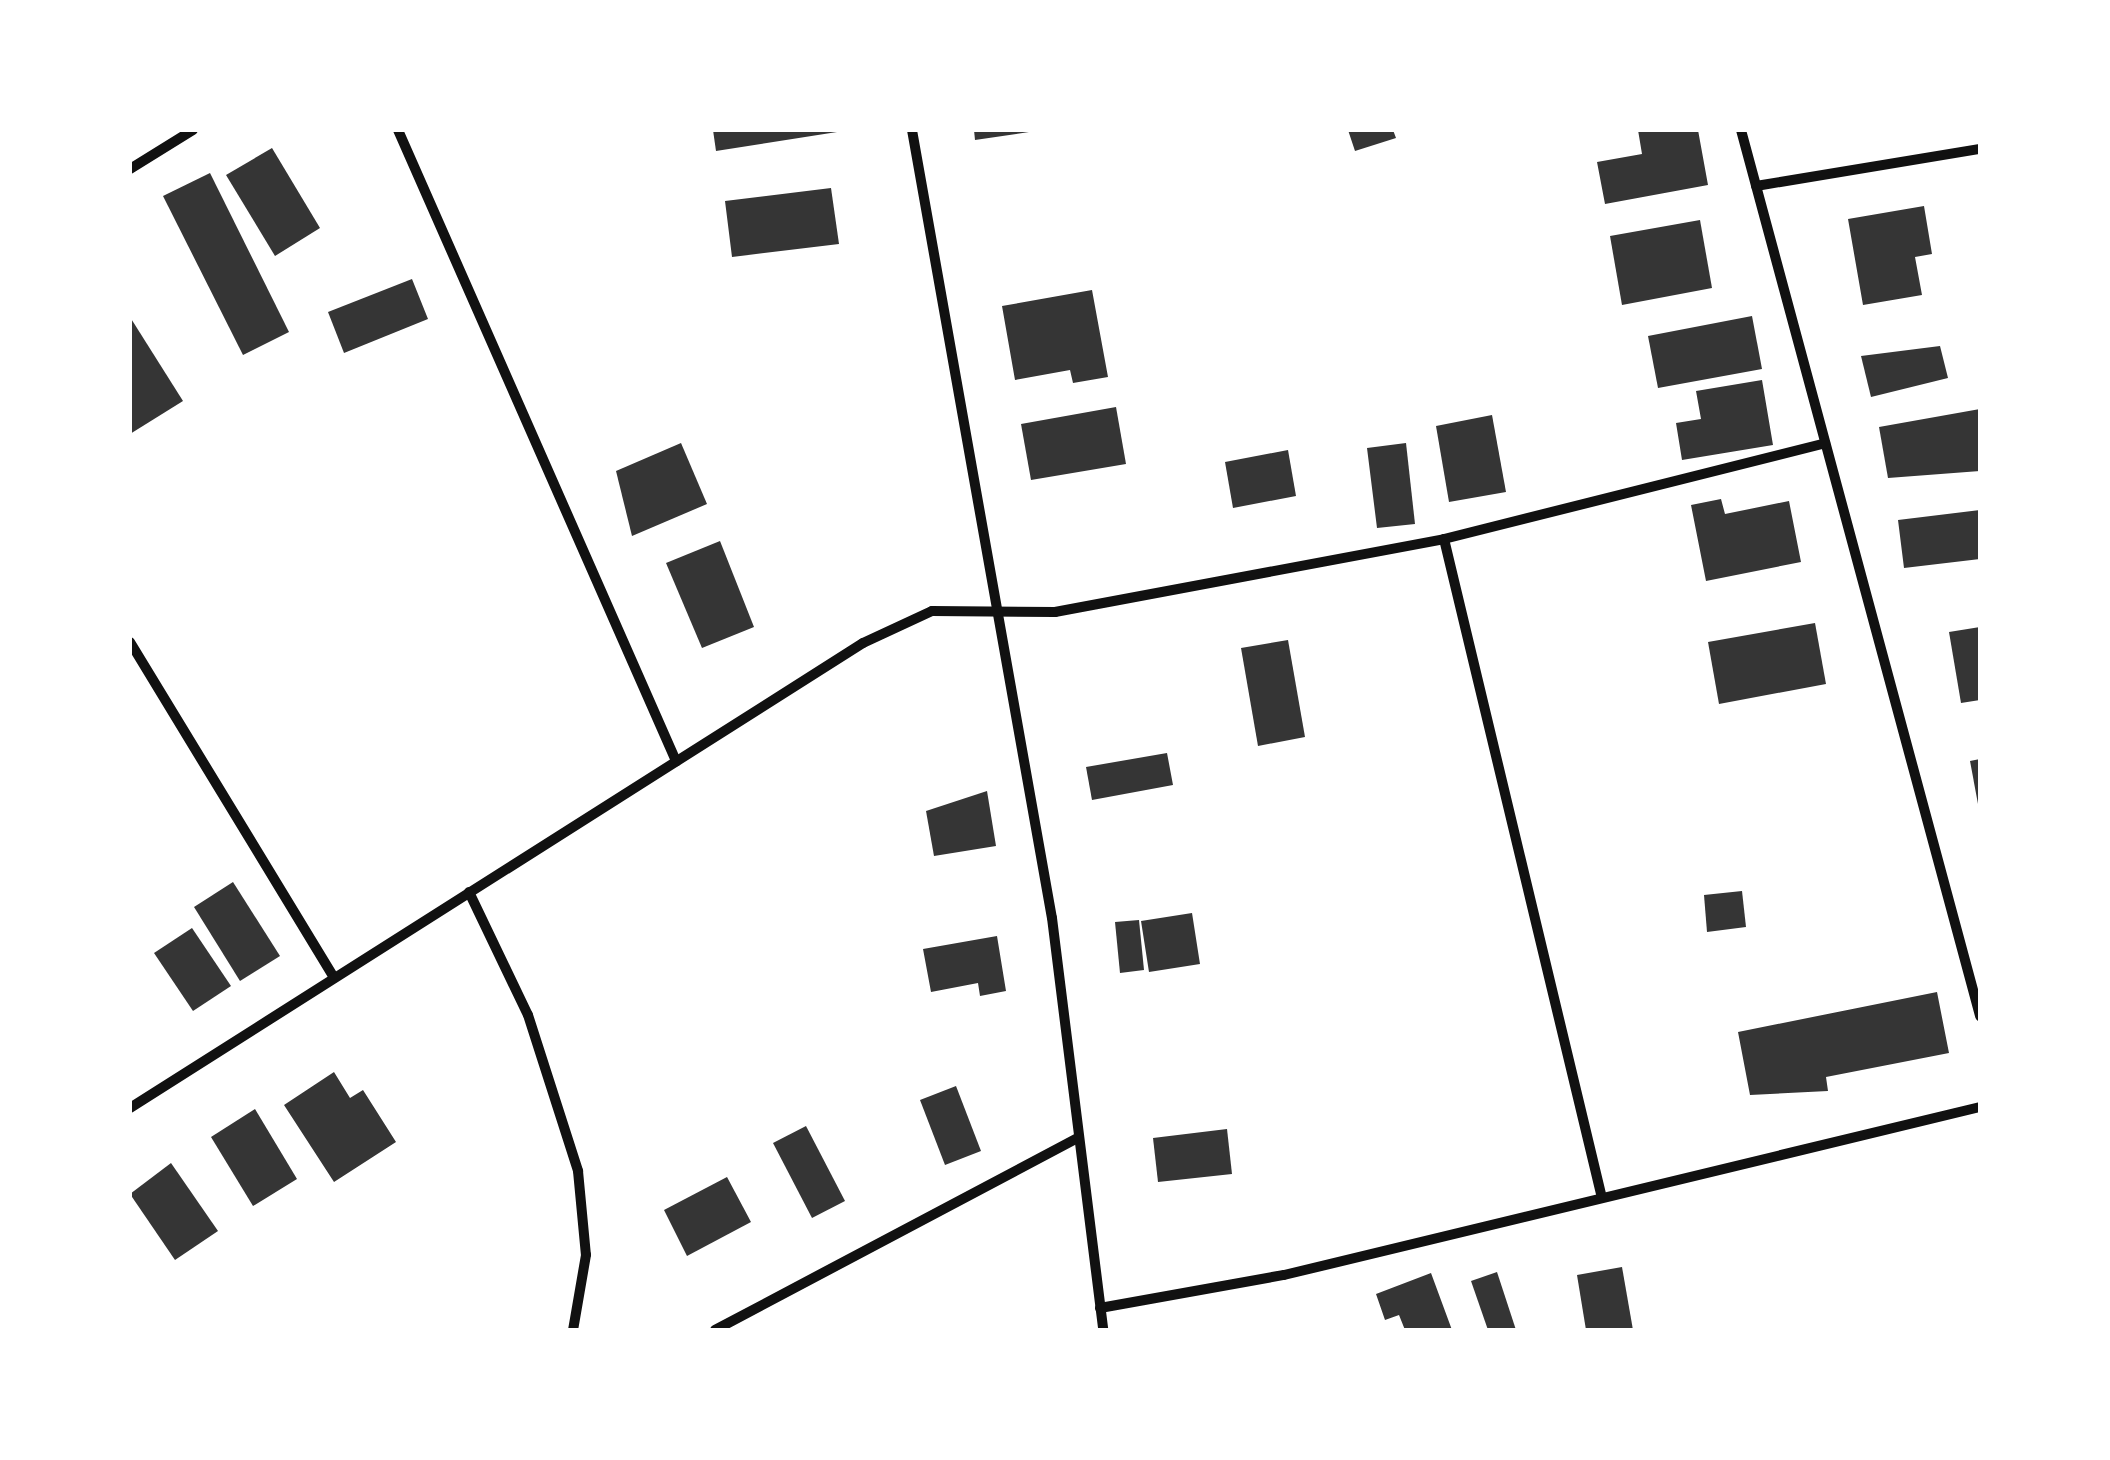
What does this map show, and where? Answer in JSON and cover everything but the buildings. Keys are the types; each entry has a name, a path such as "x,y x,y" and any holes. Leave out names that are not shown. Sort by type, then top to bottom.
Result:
{"street":[{"path":"130,169 193,130"},
{"path":"398,130 676,762"},
{"path":"912,130 1052,918 1103,1330"},
{"path":"1741,130 1980,1016"},
{"path":"1756,186 1980,149"},
{"path":"130,1108 863,642 932,611 996,606 1056,612 1444,539 1825,444"},
{"path":"1444,539 1601,1194"},
{"path":"130,642 334,978"},
{"path":"469,892 528,1015 578,1170 586,1254 573,1330"},
{"path":"1100,1308 1284,1274 1601,1194 1980,1107"},
{"path":"714,1330 1078,1138"}]}
